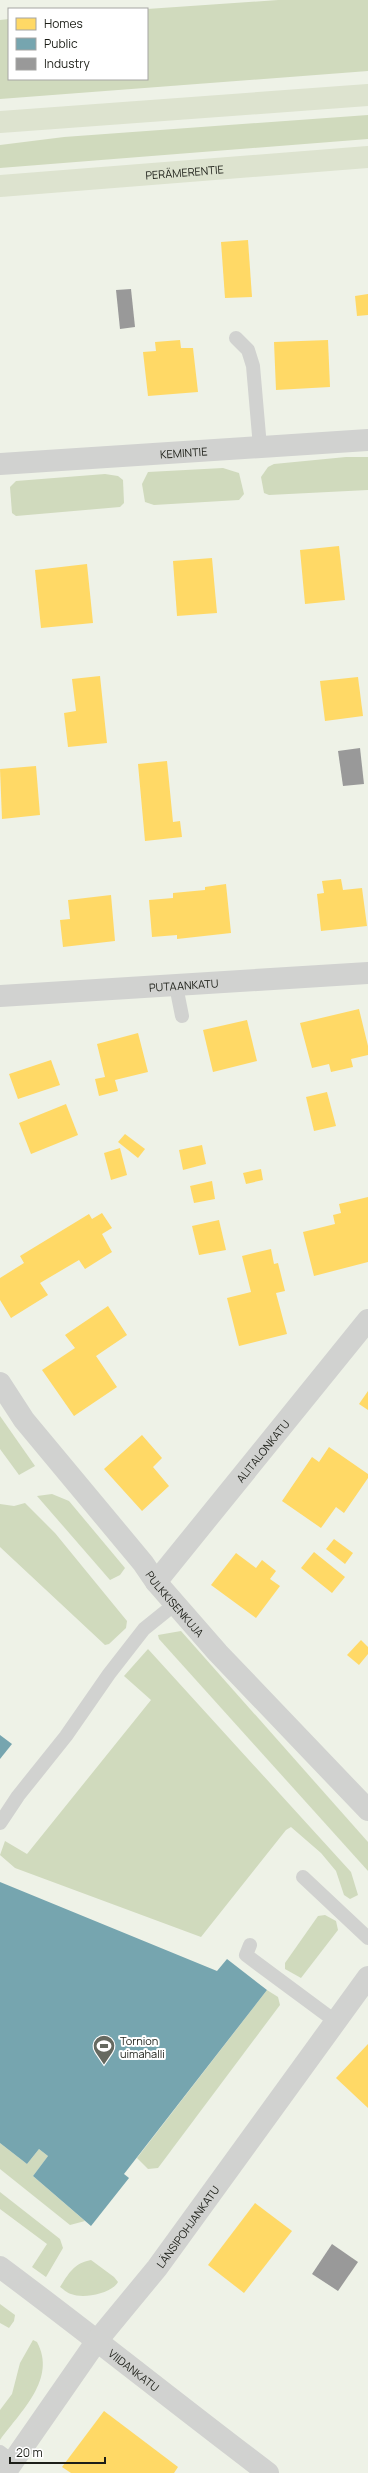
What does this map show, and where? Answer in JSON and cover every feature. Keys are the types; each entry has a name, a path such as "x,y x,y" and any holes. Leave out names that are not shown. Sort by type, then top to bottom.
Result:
{"highway":[{"path":"0,122 368,95"},
{"name":"PERÄMERENTIE","path":"0,186 368,157"}],"street":[{"name":"KEMINTIE","path":"0,464 368,440"},
{"name":"PUTAANKATU","path":"0,996 368,973"},
{"name":"ALITALONKATU","path":"156,1582 368,1320"},
{"name":"PULKKISENKUJA","path":"0,1383 24,1420 143,1563 156,1582 218,1653 368,1810"},
{"name":"LÄNSIPOHJANKATU","path":"6,2462 96,2342 157,2268 368,1977"},
{"name":"VIIDANKATU","path":"0,2267 42,2296 96,2342 268,2473"}],"lane":[{"path":"236,338 248,350 253,366 260,447"},
{"path":"176,986 182,1016"},
{"path":"0,1822 18,1796 66,1736 109,1674 144,1629 175,1604"},
{"path":"303,1877 368,1938"},
{"path":"250,1945 246,1954 335,2021"}],"green space":[{"path":"278,0 368,0 368,71 0,99 0,20 8,19 8,80 148,80 148,9"},
{"path":"368,115 368,139 0,168 0,145 64,137"},
{"path":"346,457 368,457 368,490 269,495 264,493 261,477 268,467 274,464"},
{"path":"223,468 239,473 244,494 239,500 154,505 145,502 142,484 148,472"},
{"path":"105,474 118,476 123,480 124,503 120,507 16,516 12,513 10,487 16,481"},
{"path":"0,1416 35,1466 19,1475 0,1449"},
{"path":"52,1494 69,1501 125,1568 120,1575 110,1580 37,1496"},
{"path":"25,1503 55,1533 127,1621 126,1628 109,1644 105,1645 0,1547 0,1504 14,1506"},
{"path":"181,1631 368,1842 368,1871 159,1639 158,1635"},
{"path":"148,1649 351,1872 358,1895 350,1899 344,1895 336,1871 321,1853 291,1827 286,1830 201,1937 15,1868 0,1855 5,1841 27,1854 151,1700 124,1676"},
{"path":"325,1915 336,1921 338,1930 301,1978 285,1969 285,1963 318,1916"},
{"path":"267,1990 278,1997 280,2005 158,2168 148,2169 137,2158"},
{"path":"0,2143 27,2164 39,2149 48,2156 33,2176 85,2221 70,2225 0,2169"},
{"path":"0,2192 60,2239 63,2248 46,2277 32,2267 47,2244 0,2209"},
{"path":"91,2260 114,2277 118,2282 109,2290 89,2296 76,2295 67,2292 60,2287 72,2269 85,2261"},
{"path":"0,2304 15,2315 14,2321 9,2328 0,2323"},
{"path":"33,2340 37,2342 42,2356 43,2369 40,2382 26,2406 0,2440 0,2410 12,2394 20,2363"}],"building: Homes":[{"path":"248,240 252,297 225,298 221,242"},
{"path":"368,294 368,315 357,316 355,296"},
{"path":"180,340 181,348 193,348 198,392 148,396 143,352 156,351 155,342"},
{"path":"328,340 330,387 276,390 274,342"},
{"path":"339,546 345,600 305,604 300,550"},
{"path":"212,558 217,613 177,616 173,561"},
{"path":"87,564 93,623 41,628 35,570"},
{"path":"100,676 107,743 68,747 64,713 76,711 72,679"},
{"path":"358,677 363,716 325,721 320,681"},
{"path":"167,761 173,822 180,821 182,837 145,841 138,764"},
{"path":"36,766 40,815 2,819 0,769"},
{"path":"341,879 343,890 362,888 367,926 321,931 317,894 324,893 322,881"},
{"path":"226,884 231,933 177,939 177,935 152,937 149,900 173,898 173,893 205,890 205,887"},
{"path":"111,895 115,941 63,947 60,920 70,919 68,900"},
{"path":"359,1009 368,1046 368,1055 351,1059 353,1067 331,1072 329,1064 312,1068 300,1023"},
{"path":"247,1020 257,1061 213,1072 203,1030"},
{"path":"138,1033 148,1072 115,1080 118,1091 99,1096 95,1079 105,1077 97,1044"},
{"path":"51,1060 60,1085 18,1099 9,1074"},
{"path":"327,1092 336,1126 314,1131 306,1097"},
{"path":"66,1104 78,1135 31,1154 19,1123"},
{"path":"125,1134 145,1149 138,1158 118,1142"},
{"path":"202,1145 206,1164 183,1170 179,1150"},
{"path":"120,1148 127,1175 111,1180 104,1153"},
{"path":"261,1169 263,1180 246,1184 243,1173"},
{"path":"212,1181 215,1199 194,1203 190,1186"},
{"path":"368,1197 368,1262 314,1276 303,1232 335,1224 333,1215 341,1213 339,1204"},
{"path":"102,1213 112,1228 102,1234 112,1252 85,1269 79,1260 40,1283 48,1295 11,1318 0,1300 0,1278 24,1263 20,1256 89,1214 92,1219"},
{"path":"219,1220 226,1250 199,1255 192,1226"},
{"path":"271,1249 274,1264 278,1263 285,1291 276,1293 287,1334 239,1346 227,1298 251,1292 242,1256"},
{"path":"108,1306 127,1335 96,1356 117,1387 74,1416 42,1370 75,1348 65,1335"},
{"path":"368,1391 368,1410 359,1404"},
{"path":"142,1435 162,1458 153,1467 169,1486 142,1511 104,1469"},
{"path":"329,1447 368,1474 368,1478 344,1513 336,1507 321,1528 282,1501 312,1457 319,1462"},
{"path":"334,1539 353,1553 345,1564 326,1549"},
{"path":"314,1552 345,1577 332,1593 301,1568"},
{"path":"236,1553 256,1568 262,1560 276,1571 270,1579 280,1586 256,1618 211,1585"},
{"path":"361,1640 368,1647 368,1654 359,1665 347,1655"},
{"path":"368,2044 368,2108 336,2078"},
{"path":"255,2203 292,2231 244,2293 208,2265"},
{"path":"104,2411 178,2467 174,2473 71,2473 62,2467"}],"building: Public":[{"path":"0,1735 12,1744 0,1759"},
{"name":"Tornion uimahalli","path":"0,1882 217,1971 227,1959 267,1990 124,2174 129,2178 91,2226 33,2176 48,2156 39,2149 27,2164 0,2143"}],"building: Industry":[{"path":"131,289 135,327 120,329 116,290"},
{"path":"360,748 364,784 343,786 338,751"},
{"path":"332,2244 358,2262 338,2291 312,2274"}],"place":[{"name":"Tornion uimahalli","path":"104,2066"}]}
